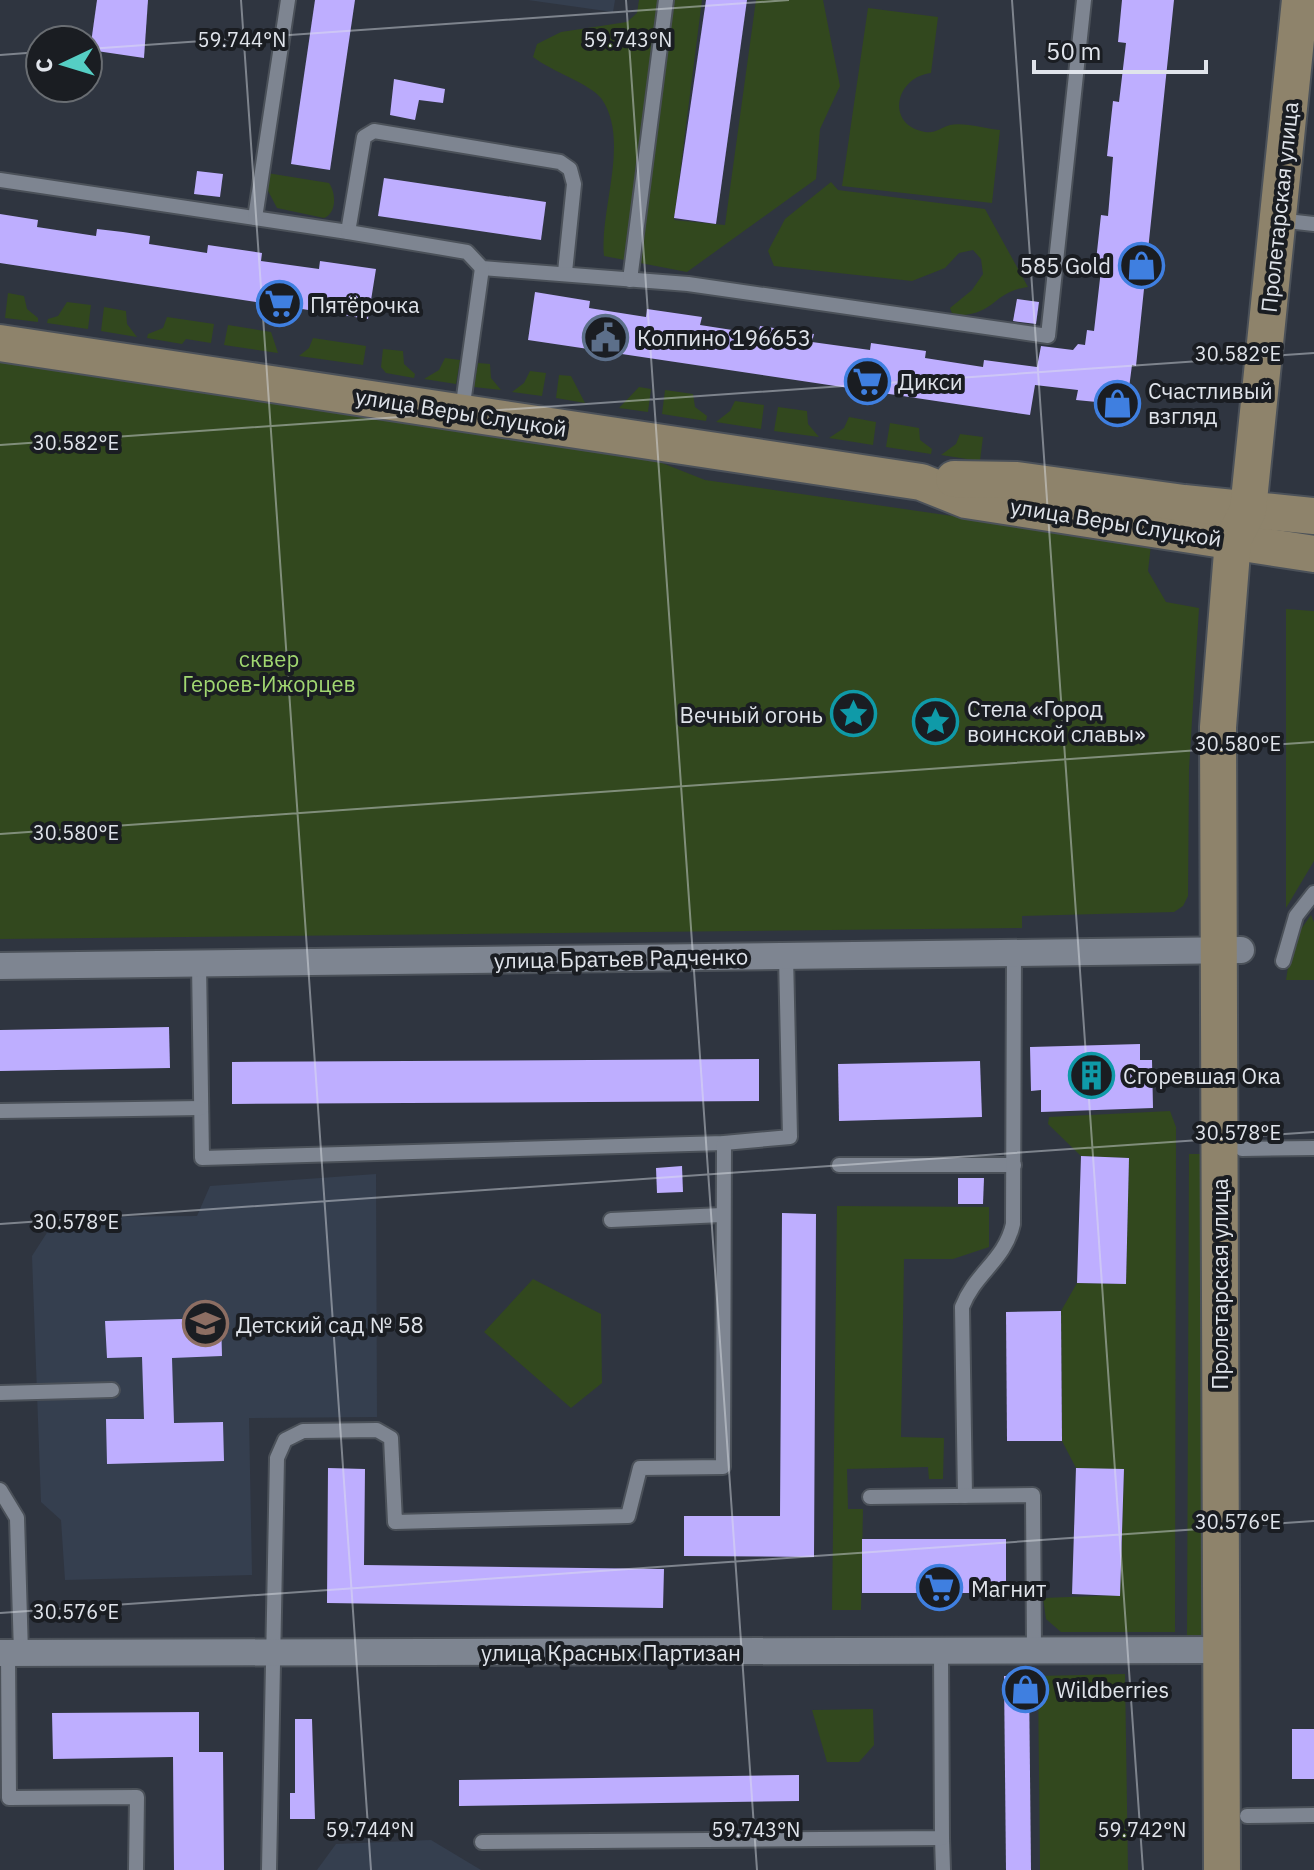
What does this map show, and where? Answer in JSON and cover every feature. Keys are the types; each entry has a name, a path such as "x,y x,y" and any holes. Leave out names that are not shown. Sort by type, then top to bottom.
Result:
{"main road":[{"name":"Пролетарская улица","path":"1222,1870 1229,950 1242,730 1246,531 1300,0"},
{"name":"улица Веры Слуцкой","path":"0,343 921,482 966,500 1246,531 1314,554"},
{"name":"улица Веры Слуцкой","path":"1246,531 1314,516"},
{"name":"Пролетарская улица","path":"1229,950 1242,1149 1247,1870"}],"street":[{"name":"улица Братьев Радченко","path":"0,966 1229,950"},
{"name":"улица Красных Партизан","path":"10,1653 1222,1650"}],"lane":[{"path":"255,218 288,0"},
{"path":"630,280 666,0"},
{"path":"0,180 467,252 482,268 548,276 565,272 701,286 1048,336 1084,0"},
{"path":"348,232 364,137 374,131 560,162 570,169 574,184 565,272"},
{"path":"1278,220 1314,224"},
{"path":"462,412 482,268"},
{"path":"1283,961 1296,916 1314,893"},
{"path":"965,1496 962,1307 969,1289 1009,1245 1013,1224 1014,953"},
{"path":"199,964 202,1158 724,1143 790,1137 786,956"},
{"path":"0,1111 201,1108"},
{"path":"269,1870 277,1458 285,1440 303,1431 377,1430 391,1438 395,1522 628,1516 640,1468 723,1467 724,1143"},
{"path":"1242,1149 1314,1148"},
{"path":"839,1165 1014,1165"},
{"path":"611,1220 722,1215"},
{"path":"0,1393 112,1390"},
{"path":"0,1490 17,1518 10,1653 9,1798 137,1797 136,1870"},
{"path":"870,1497 1033,1495 1034,1650"},
{"path":"941,1651 943,1870"},
{"path":"1247,1816 1314,1815"},
{"path":"482,1842 942,1838"}],"shaded area":[{"path":"528,0 615,0 613,12"},
{"name":"Детский сад № 58","path":"376,1174 377,1417 249,1418 252,1575 65,1580 61,1520 41,1502 32,1256 57,1217 197,1216 210,1186"},
{"path":"431,1840 481,1870 317,1870 336,1844"}],"green space":[{"path":"639,0 702,0 674,220 725,225 756,0 823,0 840,86 820,129 816,179 687,272 604,256 614,154 610,115 596,93 533,57 537,44 561,32 627,22 637,13"},
{"path":"868,8 938,17 931,73 910,82 903,91 900,110 910,126 926,132 956,124 1000,130 992,203 842,186"},
{"path":"267,173 329,183 334,197 331,212 324,218 277,208 266,187"},
{"path":"831,182 838,190 985,209 1028,287 1007,294 978,312 953,316 950,308 972,290 983,274 981,259 973,250 959,253 945,268 912,281 774,266 768,251 785,219"},
{"path":"8,293 24,296 27,309 38,318 38,322 5,318"},
{"path":"67,302 91,305 88,329 47,323 48,319 58,316"},
{"path":"104,307 126,311 127,324 137,337 101,331"},
{"path":"167,317 214,324 211,343 186,339 182,344 147,338 148,334 163,328"},
{"path":"228,325 271,332 278,353 224,345"},
{"path":"313,338 366,346 363,365 299,356 309,348"},
{"path":"383,349 403,351 404,364 415,374 414,378 386,373 381,367"},
{"path":"445,358 460,360 456,384 424,379 439,370"},
{"name":"сквер Героев-Ижорцев","path":"0,359 652,459 705,480 1151,545 1148,571 1166,602 1199,608 1189,769 1188,896 1183,906 1174,912 1022,916 1022,928 0,939"},
{"path":"478,363 490,364 491,378 501,390 474,387"},
{"path":"530,371 546,373 542,396 512,392 524,383"},
{"path":"559,375 571,376 585,403 556,398"},
{"path":"639,387 651,389 648,412 619,408"},
{"path":"665,390 693,394 695,407 707,416 706,421 662,414"},
{"path":"735,401 764,405 761,429 716,422 730,411"},
{"path":"778,407 807,411 808,424 819,437 774,431"},
{"path":"849,417 876,422 873,445 829,438 844,428"},
{"path":"890,423 919,428 920,440 932,449 931,454 886,447"},
{"path":"960,434 983,437 980,461 941,455 956,444"},
{"path":"1286,609 1314,611 1314,861 1286,908"},
{"path":"1311,915 1314,922 1314,980 1286,980 1292,942"},
{"path":"1170,1111 1176,1127 1175,1632 1061,1632 1046,1619 1043,1598 1120,1595 1124,1470 1076,1468 1062,1441 1061,1311 1077,1283 1126,1284 1129,1158 1081,1156 1048,1124 1049,1117"},
{"path":"1189,1154 1203,1154 1205,1631 1201,1635 1187,1637"},
{"path":"837,1206 989,1207 989,1247 953,1259 904,1259 901,1437 944,1438 943,1479 929,1479 928,1467 847,1469 848,1509 863,1509 861,1610 832,1610"},
{"path":"533,1279 601,1314 602,1383 571,1408 484,1332"},
{"path":"1125,1674 1128,1870 1040,1870 1038,1676"},
{"path":"873,1709 874,1745 859,1762 827,1762 812,1710"}],"building":[{"path":"97,0 148,0 144,58 104,52 104,24 94,24"},
{"path":"315,0 355,0 330,170 291,164"},
{"path":"706,0 747,0 716,224 674,218"},
{"path":"1122,0 1174,0 1136,366 1132,365 1126,411 1107,409 1107,403 1076,400 1078,390 1035,385 1030,415 528,340 535,292 590,301 589,308 646,317 647,309 702,317 700,325 758,334 760,326 814,334 812,342 870,350 871,343 926,351 925,358 983,367 984,360 1037,367 1041,346 1073,350 1078,344 1085,345 1087,330 1094,331 1101,270 1095,270 1101,215 1108,216 1113,157 1107,156 1113,101 1119,102 1126,43 1118,42"},
{"path":"394,79 445,89 443,103 419,100 415,120 390,115"},
{"path":"197,171 223,174 220,197 194,194"},
{"path":"384,178 546,202 541,240 378,216"},
{"path":"0,214 38,220 37,227 96,236 97,229 150,236 149,244 207,253 208,245 262,253 261,261 319,269 320,261 376,269 368,319 0,263"},
{"path":"1017,299 1039,302 1036,324 1013,321"},
{"path":"169,1027 170,1068 0,1071 0,1030"},
{"name":"Сгоревшая Ока","path":"1140,1044 1140,1060 1152,1060 1153,1108 1041,1112 1041,1090 1031,1091 1030,1047"},
{"path":"759,1059 759,1101 232,1104 232,1062"},
{"path":"980,1061 982,1117 839,1121 838,1064"},
{"path":"1081,1156 1129,1158 1126,1284 1077,1283"},
{"path":"682,1166 683,1192 657,1193 656,1168"},
{"path":"958,1178 984,1178 983,1204 958,1204"},
{"path":"782,1213 816,1214 814,1557 684,1556 684,1516 780,1516"},
{"path":"1061,1311 1062,1441 1007,1441 1006,1312"},
{"path":"221,1318 222,1356 172,1358 174,1423 223,1422 224,1461 107,1464 106,1419 144,1419 142,1357 107,1358 105,1321"},
{"path":"328,1468 365,1469 364,1565 664,1569 663,1608 327,1603"},
{"path":"1076,1468 1124,1469 1120,1596 1072,1594"},
{"path":"862,1539 1006,1539 1006,1593 862,1593"},
{"path":"1004,1676 1029,1676 1031,1870 1006,1870"},
{"path":"199,1712 199,1752 223,1752 224,1870 174,1870 173,1757 53,1759 52,1713"},
{"path":"295,1719 312,1719 315,1819 290,1819 290,1793 295,1793"},
{"path":"1292,1729 1314,1729 1314,1779 1292,1779"},
{"path":"799,1775 799,1801 459,1806 459,1780"}],"place":[{"name":"585 Gold","path":"1142,265"},
{"name":"Пятёрочка","path":"279,304"},
{"name":"Колпино 196653","path":"606,337"},
{"name":"Дикси","path":"867,381"},
{"name":"Счастливый взгляд","path":"1117,403"},
{"name":"Вечный огонь","path":"854,714"},
{"name":"Стела «Город воинской славы»","path":"936,721"},
{"name":"Сгоревшая Ока","path":"1092,1075"},
{"name":"Детский сад № 58","path":"205,1324"},
{"name":"Магнит","path":"940,1588"},
{"name":"Wildberries","path":"1025,1689"}]}
